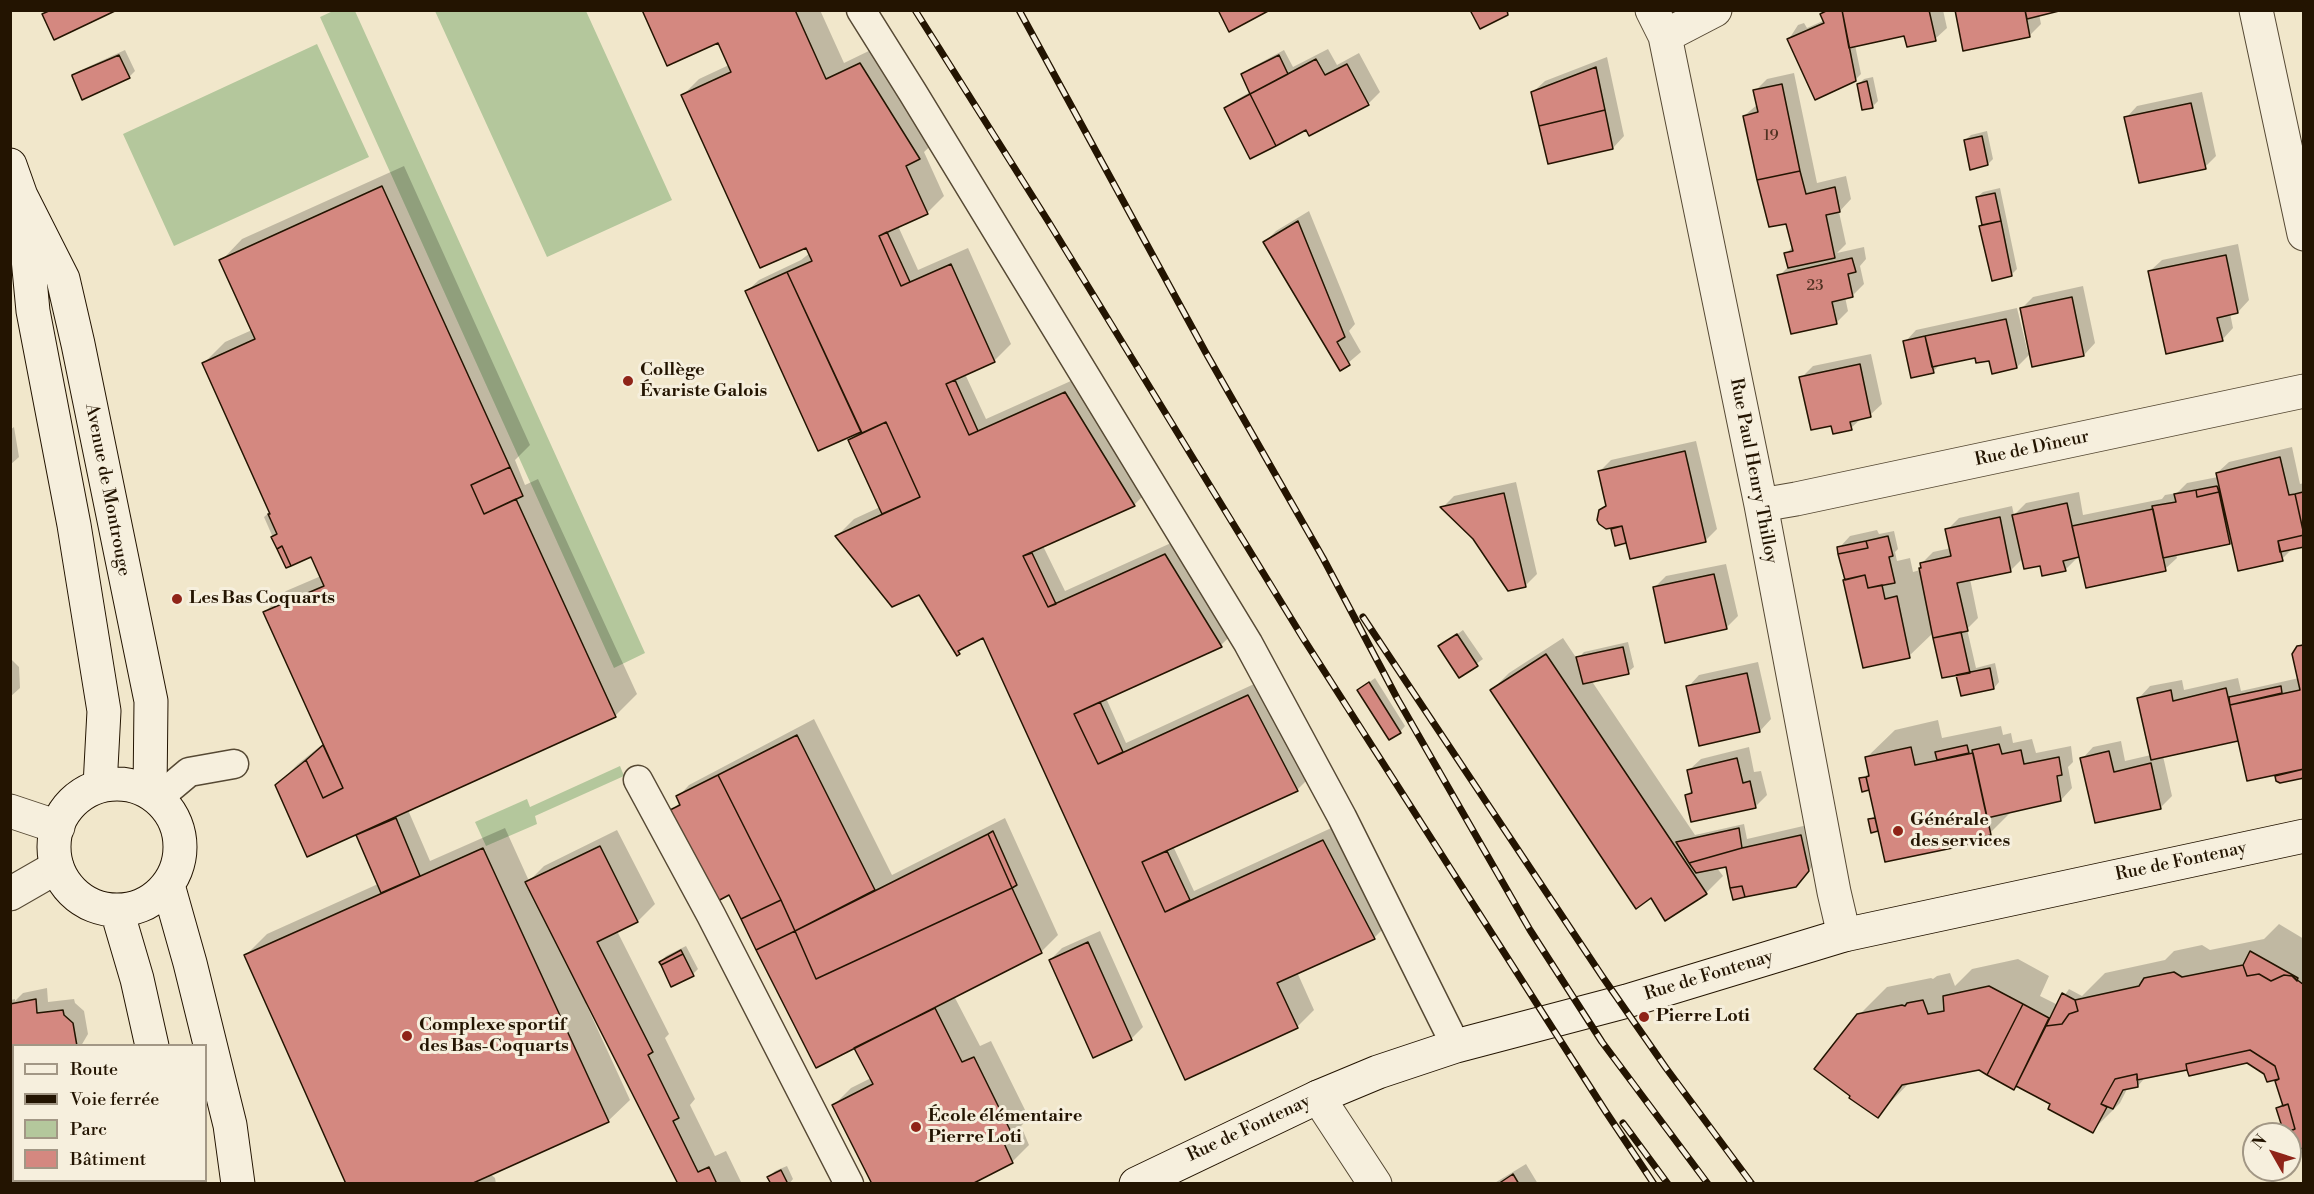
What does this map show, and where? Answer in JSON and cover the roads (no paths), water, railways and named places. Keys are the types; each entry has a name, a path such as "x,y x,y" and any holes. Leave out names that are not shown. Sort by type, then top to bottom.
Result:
{"street":[{"path":"1658,23 1715,10"},
{"path":"2256,10 2304,234"},
{"name":"Rue Paul Henry Thilloy","path":"1658,23 1761,505 1844,935"},
{"name":"Avenue de Montrouge","path":"10,165 21,196 63,279 78,344 151,701 154,796"},
{"name":"Avenue de Montrouge","path":"21,196 33,311 74,525 104,711 100,786"},
{"name":"Rue de Dîneur","path":"1761,505 1796,500 2304,390"},
{"path":"117,784 134,786 154,796 171,813 178,831 181,849 177,868 168,885 154,899 136,908 117,911 97,907 80,898 66,884 57,867 54,847 58,827 67,809 82,795 100,786 117,784"},
{"path":"10,811 58,827"},
{"name":"Rue de Fontenay","path":"1136,1184 1318,1097 1378,1072 1456,1046 1627,1001 1844,935 2304,836"},
{"path":"10,894 57,867"},
{"path":"168,885 230,1125 238,1184"},
{"path":"117,911 137,979 152,1044"},
{"path":"1318,1097 1376,1184"}],"lane":[{"path":"861,10 1248,643 1342,817 1456,1046"},
{"path":"154,796 189,772 234,764"},
{"path":"638,780 711,915 849,1184"}],"railway":[{"path":"915,10 1048,221 1303,638 1654,1184"},
{"path":"1019,10 1206,353 1323,558 1397,698 1530,930 1602,1042 1708,1184"},
{"path":"1363,617 1602,976 1666,1068 1752,1184"},
{"path":"1623,1123 1668,1184"}],"place":[{"name":"Collège Évariste Galois","path":"628,381"},
{"name":"Les Bas Coquarts","path":"177,599"},
{"name":"Générale des services","path":"1898,831"},
{"name":"Pierre Loti","path":"1644,1017"},
{"name":"Complexe sportif des Bas-Coquarts","path":"407,1036"},
{"name":"École élémentaire Pierre Loti","path":"916,1127"}]}
